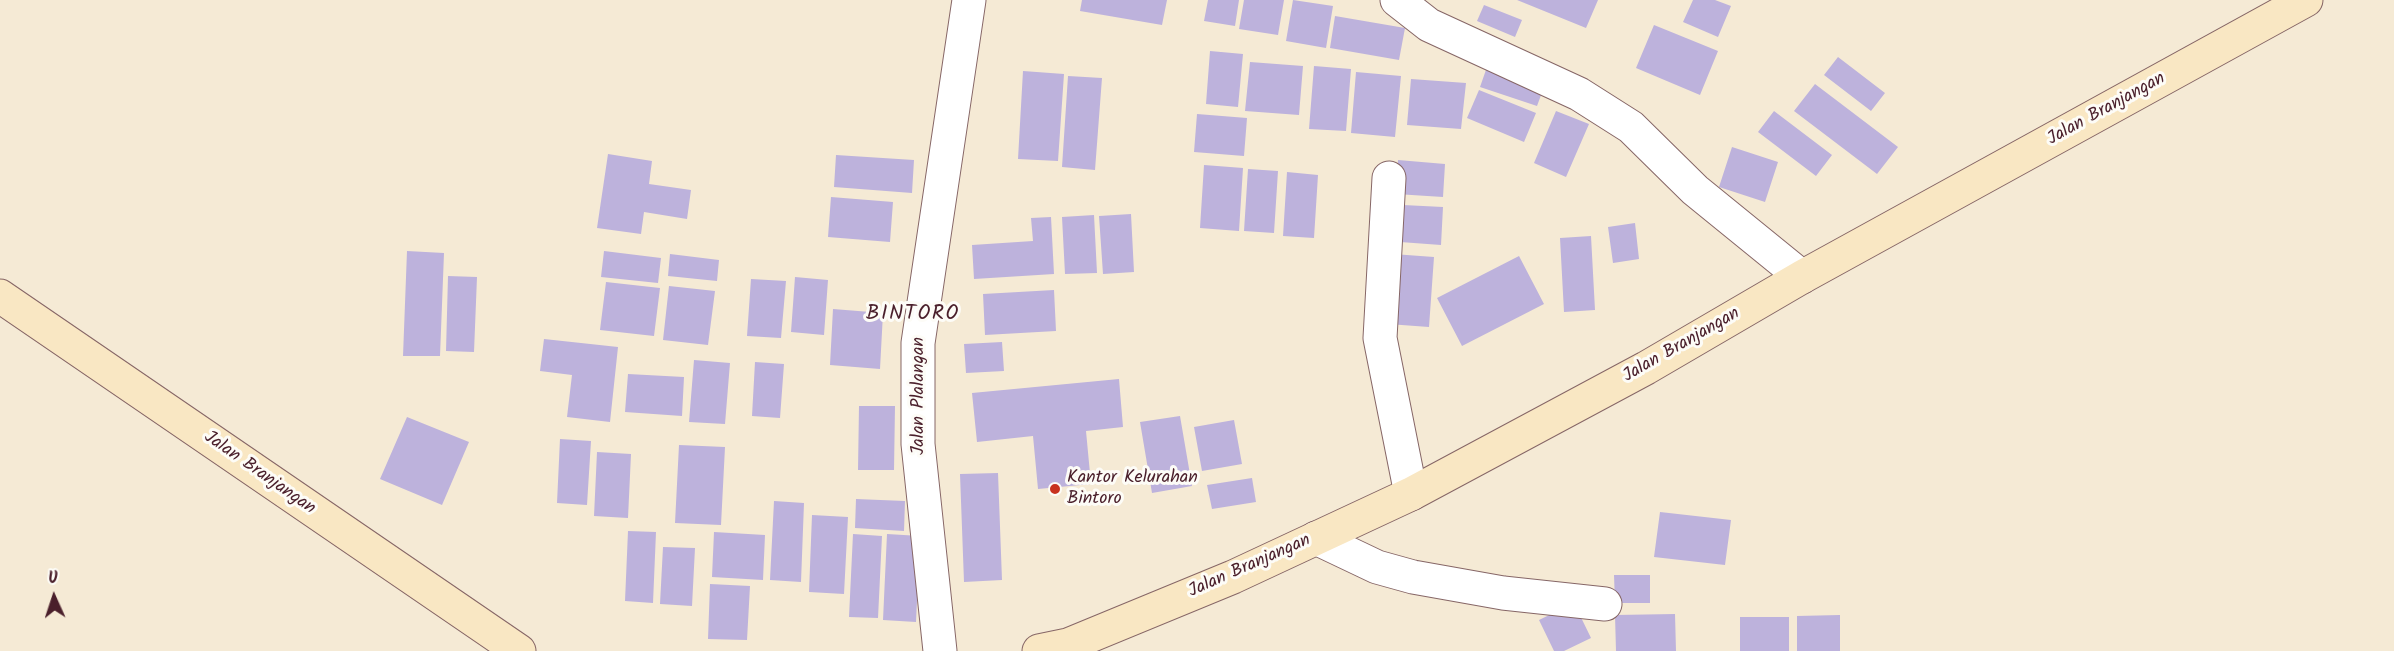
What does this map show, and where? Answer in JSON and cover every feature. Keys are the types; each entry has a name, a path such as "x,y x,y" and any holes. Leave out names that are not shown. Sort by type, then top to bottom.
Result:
{"main road":[{"name":"Jalan Branjangan","path":"1039,651 1068,645 1233,577 1411,494 1646,368 1802,277 2306,0"},
{"name":"Jalan Branjangan","path":"0,296 519,651"}],"street":[{"name":"Jalan Plalangan","path":"940,651 918,444 918,343 969,0"},
{"path":"1397,0 1429,25 1579,94 1631,127 1695,190 1802,277"},
{"path":"1389,178 1380,338 1411,494"},
{"path":"1316,538 1377,567 1413,577 1503,593 1605,604"}],"building":[{"path":"1082,0 1167,0 1162,25 1080,11"},
{"path":"1208,0 1239,0 1235,26 1204,21"},
{"path":"1244,0 1284,0 1278,35 1239,29"},
{"path":"1293,0 1333,6 1326,48 1286,41"},
{"path":"1517,0 1598,0 1586,28"},
{"path":"1693,0 1715,0 1731,6 1718,37 1683,22"},
{"path":"1484,5 1522,20 1515,37 1477,21"},
{"path":"1335,16 1405,28 1399,60 1330,48"},
{"path":"1654,25 1718,51 1700,95 1636,68"},
{"path":"1210,51 1243,54 1238,107 1206,104"},
{"path":"1838,57 1885,93 1871,111 1824,75"},
{"path":"1250,62 1303,66 1299,115 1245,111"},
{"path":"1314,66 1351,69 1346,131 1309,129"},
{"path":"1487,67 1544,87 1537,106 1480,87"},
{"path":"1023,71 1064,74 1058,161 1018,159"},
{"path":"1356,72 1401,76 1395,137 1351,133"},
{"path":"1068,76 1102,78 1095,170 1062,167"},
{"path":"1411,79 1466,83 1461,129 1407,125"},
{"path":"1815,84 1898,147 1877,174 1794,111"},
{"path":"1479,90 1536,113 1524,142 1467,118"},
{"path":"1556,111 1589,124 1566,177 1534,163"},
{"path":"1774,111 1832,155 1816,176 1758,132"},
{"path":"1197,114 1247,118 1244,156 1194,152"},
{"path":"1732,147 1778,162 1765,202 1719,187"},
{"path":"608,154 652,161 649,184 691,190 687,219 644,212 641,234 597,228"},
{"path":"836,155 914,160 912,193 834,187"},
{"path":"1398,160 1445,164 1443,197 1396,194"},
{"path":"1204,165 1243,168 1239,231 1200,228"},
{"path":"1248,169 1278,171 1274,233 1244,231"},
{"path":"1287,172 1318,175 1314,238 1283,236"},
{"path":"831,197 893,202 890,242 828,237"},
{"path":"1403,205 1443,207 1441,245 1400,242"},
{"path":"1131,214 1134,272 1103,274 1099,216"},
{"path":"1094,215 1097,273 1065,274 1062,217"},
{"path":"1051,217 1054,274 974,279 972,245 1033,241 1031,218"},
{"path":"1635,223 1639,259 1613,263 1608,227"},
{"path":"1591,236 1595,310 1564,312 1560,238"},
{"path":"407,251 444,253 440,356 403,356"},
{"path":"604,251 661,258 658,283 601,277"},
{"path":"670,254 719,260 717,281 668,276"},
{"path":"1393,254 1434,257 1429,327 1388,324"},
{"path":"1519,256 1544,304 1462,346 1437,298"},
{"path":"448,276 477,277 474,352 446,351"},
{"path":"795,277 828,280 824,335 791,332"},
{"path":"751,279 786,281 781,338 747,336"},
{"path":"606,282 660,288 654,336 600,330"},
{"path":"669,286 715,291 708,345 663,340"},
{"path":"1054,290 1056,331 985,335 983,294"},
{"path":"833,309 883,313 880,369 830,365"},
{"path":"544,339 618,347 610,422 567,417 572,375 540,371"},
{"path":"1002,342 1004,371 966,373 964,344"},
{"path":"694,360 730,363 725,424 689,422"},
{"path":"755,362 784,364 780,418 752,416"},
{"path":"628,374 684,377 682,416 625,412"},
{"path":"1119,379 1123,427 1086,431 1091,484 1038,489 1033,436 977,442 972,393"},
{"path":"859,406 895,406 894,470 858,470"},
{"path":"1180,416 1192,486 1152,493 1140,422"},
{"path":"407,417 469,442 442,505 380,479"},
{"path":"1234,420 1242,464 1202,471 1194,427"},
{"path":"560,439 591,441 587,505 557,503"},
{"path":"679,445 725,447 721,525 675,523"},
{"path":"597,452 631,454 628,518 594,516"},
{"path":"998,473 1002,580 964,582 960,474"},
{"path":"1252,478 1256,502 1212,509 1207,485"},
{"path":"856,499 905,501 904,531 855,528"},
{"path":"774,501 804,503 801,582 770,580"},
{"path":"1660,512 1731,520 1725,565 1654,557"},
{"path":"812,515 848,517 844,594 809,592"},
{"path":"628,531 656,532 653,603 625,601"},
{"path":"714,532 765,535 763,580 712,577"},
{"path":"853,534 882,536 878,618 849,617"},
{"path":"887,534 920,536 916,622 883,620"},
{"path":"663,547 695,548 692,606 660,604"},
{"path":"1614,575 1650,575 1650,603 1615,603"},
{"path":"710,584 750,586 747,640 708,639"},
{"path":"1574,603 1591,638 1564,651 1554,651 1539,620"},
{"path":"1675,614 1676,651 1616,651 1615,615"},
{"path":"1840,615 1840,651 1797,651 1797,616"},
{"path":"1740,617 1789,617 1789,651 1740,651"}],"place":[{"name":"Kantor Kelurahan Bintoro","path":"1055,489"}],"district":[{"name":"BINTORO","path":"913,315"}]}
